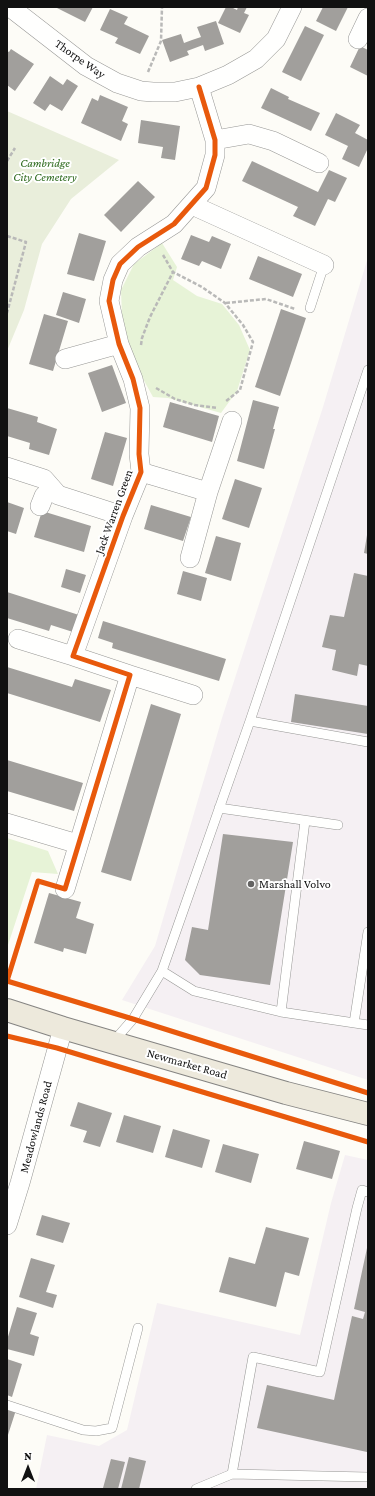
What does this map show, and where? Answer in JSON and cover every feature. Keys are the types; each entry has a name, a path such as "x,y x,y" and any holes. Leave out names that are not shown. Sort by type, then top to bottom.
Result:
{"main road":[{"name":"Newmarket Road","path":"7,1010 63,1028 286,1093 368,1114"}],"street":[{"name":"Thorpe Way","path":"10,7 86,66 117,83 140,91 176,92 198,87 228,76 256,59 276,39 292,7"},
{"path":"358,39 368,18"},
{"name":"Jack Warren Green","path":"73,656 140,472 140,408 133,379 118,344 110,301 113,280 120,264 138,247 174,224 206,188 215,156 215,140 198,87"},
{"path":"215,140 248,134 273,141 319,163"},
{"path":"192,205 324,265"},
{"path":"65,359 118,344"},
{"path":"190,558 208,492 232,421"},
{"path":"7,467 44,479 58,495 123,516"},
{"path":"140,472 208,492"},
{"path":"40,506 44,496 52,488"},
{"path":"18,640 73,656 193,695"},
{"path":"65,889 130,675"},
{"path":"7,823 78,844"},
{"name":"Meadowlands Road","path":"7,1225 63,1028"}],"lane":[{"path":"310,308 324,265"},
{"path":"113,1042 133,1018 162,972 250,721 368,370"},
{"path":"250,721 368,742"},
{"path":"219,808 338,825"},
{"path":"281,1012 306,821"},
{"path":"354,1023 368,932"},
{"path":"162,972 194,992 281,1012 368,1026"},
{"path":"232,1474 253,1357 320,1372 357,1208 362,1190 368,1192"},
{"path":"7,1405 82,1430 96,1431 112,1428 138,1328"},
{"path":"196,1489 232,1474 368,1477"}],"path":[{"path":"140,91 161,41 162,7"},
{"path":"7,161 15,148"},
{"path":"7,236 26,242 7,313"},
{"path":"153,238 173,272 202,287 226,302 243,325 253,342 240,390 217,408"},
{"path":"140,351 142,338 150,317 173,272"},
{"path":"226,302 266,299 304,311 310,308"},
{"path":"150,385 175,399 195,405 217,408 232,421"}],"shaded area":[{"path":"368,257 368,1080 122,1000 155,946 222,718 323,407"},
{"path":"345,1155 368,1160 368,1489 36,1489 47,1435 99,1446 127,1430 157,1303 300,1335 331,1203"}],"green space":[{"name":"Cambridge City Cemetery","path":"7,111 119,160 71,199 42,244 24,310 7,351"},
{"path":"162,243 177,267 173,280 197,296 222,304 239,325 250,350 237,391 221,413 168,398 153,397 136,366 128,346 122,317 121,290 134,264"},
{"path":"7,838 48,851 58,874 32,872 7,948"}],"building":[{"path":"55,7 93,7 85,22"},
{"path":"226,7 231,7 237,10 238,7 247,7 244,13 249,15 240,33 218,23"},
{"path":"323,7 348,7 336,31 316,21"},
{"path":"110,9 128,17 124,24 149,36 140,54 115,43 118,38 100,30"},
{"path":"216,21 224,44 205,51 203,45 187,51 189,55 170,62 162,40 181,34 184,43 201,37 197,27"},
{"path":"305,26 324,35 301,81 282,72"},
{"path":"360,46 368,50 368,76 350,67"},
{"path":"11,49 34,64 15,91 7,85 7,51 9,52"},
{"path":"50,76 63,85 67,79 78,86 62,111 50,104 45,111 33,103"},
{"path":"271,88 289,97 288,99 320,113 311,131 261,108"},
{"path":"100,95 128,107 122,121 128,124 121,141 81,123 92,98 98,101"},
{"path":"336,113 360,125 355,133 368,140 368,148 359,167 342,159 348,146 325,135"},
{"path":"141,120 180,126 175,160 161,158 163,147 138,143"},
{"path":"252,161 318,192 329,170 347,178 335,202 328,199 315,226 293,216 298,207 242,181"},
{"path":"138,181 155,197 121,232 104,215"},
{"path":"79,233 106,241 94,281 67,274"},
{"path":"191,235 209,242 212,236 231,244 221,269 202,261 199,266 181,259"},
{"path":"258,256 302,274 293,297 249,279"},
{"path":"63,292 86,299 79,323 56,315"},
{"path":"281,309 306,318 280,396 255,387"},
{"path":"44,314 68,321 53,371 29,364"},
{"path":"112,365 126,403 102,412 88,373"},
{"path":"253,400 279,407 273,429 275,429 264,469 237,461"},
{"path":"170,402 219,416 212,442 163,427"},
{"path":"7,408 38,417 37,422 57,429 49,455 29,449 30,443 7,436"},
{"path":"105,432 127,438 113,486 91,479"},
{"path":"235,479 262,488 249,528 222,519"},
{"path":"7,502 24,508 16,534 7,531"},
{"path":"151,505 191,517 183,541 144,529"},
{"path":"42,511 91,526 84,552 34,537"},
{"path":"368,535 368,554 364,553"},
{"path":"216,536 241,543 231,581 205,573"},
{"path":"66,569 86,575 80,593 61,587"},
{"path":"183,571 207,578 201,601 177,594"},
{"path":"354,573 368,576 368,666 359,664 357,676 332,670 336,650 322,647 330,615 344,617"},
{"path":"7,592 79,615 73,632 51,625 49,631 7,618"},
{"path":"103,621 226,659 219,681 112,648 113,643 98,638"},
{"path":"7,667 72,687 75,679 111,690 100,722 7,693"},
{"path":"295,694 368,706 368,734 291,722"},
{"path":"151,704 181,714 131,881 101,872"},
{"path":"7,760 83,783 74,811 7,791"},
{"name":"Marshall Volvo","path":"223,834 293,842 270,985 200,975 185,960 192,927 208,930"},
{"path":"49,893 81,902 76,918 94,924 86,954 64,948 63,952 34,943"},
{"path":"78,1102 112,1113 100,1147 83,1142 87,1131 70,1126"},
{"path":"124,1115 161,1126 153,1153 116,1142"},
{"path":"173,1129 210,1140 202,1168 165,1157"},
{"path":"304,1141 340,1151 332,1179 296,1169"},
{"path":"223,1144 259,1154 251,1183 215,1172"},
{"path":"42,1215 70,1223 63,1243 36,1235"},
{"path":"266,1227 309,1238 299,1276 285,1272 276,1307 219,1292 229,1257 255,1264"},
{"path":"367,1248 367,1452 257,1428 267,1385 334,1400 352,1316 363,1319 365,1312 354,1309"},
{"path":"31,1258 55,1265 46,1292 57,1295 53,1308 19,1297"},
{"path":"17,1307 37,1313 30,1334 39,1337 34,1356 7,1349 7,1340"},
{"path":"7,1359 22,1364 12,1397 7,1395"},
{"path":"7,1407 16,1410 7,1438"},
{"path":"129,1457 146,1461 139,1489 121,1489"},
{"path":"111,1459 125,1462 118,1489 103,1488"}],"cycle path":[{"path":"7,981 38,881 65,889 130,675 73,656 123,516 141,472 139,454 140,408 133,379 119,344 109,301 113,280 120,264 138,247 174,224 206,188 215,155 215,140 199,87"},
{"path":"7,981 368,1093"},
{"path":"7,1036 57,1048 368,1142"}],"place":[{"name":"Marshall Volvo","path":"251,884"}]}
